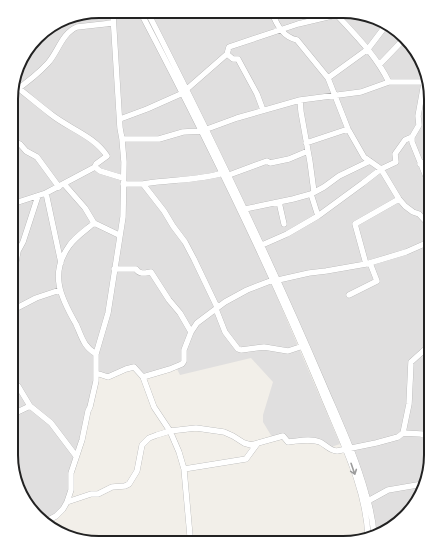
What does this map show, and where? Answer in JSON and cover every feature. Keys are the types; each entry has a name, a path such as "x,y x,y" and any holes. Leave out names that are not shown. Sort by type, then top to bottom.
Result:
{"street":[{"path":"50,519 63,509 71,490 71,473 82,440 88,410 90,407 96,373 96,354 108,313 122,217 124,162 120,128 113,18"},
{"path":"144,18 185,91"},
{"path":"150,18 204,130 229,175 262,245 303,346 349,450 363,501 368,532"},
{"path":"274,18 278,26 289,38 297,40 328,78 352,139 364,157 381,169 399,199 405,206 413,212 419,214 424,219"},
{"path":"120,119 147,109 185,91 227,54 229,47 319,18"},
{"path":"340,18 380,64 389,82"},
{"path":"19,88 28,82 47,64 71,30 77,27 113,23"},
{"path":"328,78 368,49 383,29"},
{"path":"380,64 401,43"},
{"path":"227,54 233,59 238,59 257,94 263,110"},
{"path":"122,139 159,139 182,132 204,130 237,118 300,100 360,92 389,82 422,81"},
{"path":"18,202 46,193 62,185 95,167 96,164 107,156 102,149 81,133 51,115 19,88"},
{"path":"423,91 418,116 419,125 412,137 412,142 424,173"},
{"path":"300,100 313,193 318,216"},
{"path":"306,143 348,129"},
{"path":"204,130 222,173 276,280 349,450 368,500 373,530"},
{"path":"262,245 287,234 318,216 381,169 396,162 395,154 405,140 412,137"},
{"path":"18,143 37,157 85,208 94,223 119,235"},
{"path":"229,175 267,161 270,163 289,159 308,151"},
{"path":"245,209 313,193 339,176 370,161"},
{"path":"420,164 424,162"},
{"path":"95,167 100,171 123,181 143,184 157,181 198,179 211,177 222,173"},
{"path":"143,184 164,211 188,248 207,283 225,332 238,349 241,350 264,347 288,351 303,346"},
{"path":"46,193 61,264"},
{"path":"18,251 23,242 38,196"},
{"path":"349,295 377,281 368,263 354,224 399,199"},
{"path":"279,202 284,224"},
{"path":"94,223 69,245 61,264 58,280 64,304 87,348 96,354"},
{"path":"143,377 182,364 184,350 190,332 197,323 217,308 247,290 276,280 368,263 406,252 424,244"},
{"path":"114,269 136,269 142,274 151,272 169,300 180,313 190,332"},
{"path":"18,307 36,298 60,290"},
{"path":"403,433 409,404 411,362 424,350"},
{"path":"96,373 108,377 134,367 143,377 154,406 170,431 179,452 184,469 190,536"},
{"path":"18,386 30,406 51,424 76,456"},
{"path":"18,412 30,406"},
{"path":"67,502 91,494 98,494 112,487 125,486 129,484 137,471 142,445 149,438 170,431 196,428 224,432 248,445 257,444 283,436 288,442 304,440 319,442 332,451 349,450 392,439 403,433 424,435"},
{"path":"184,469 246,459 257,444"},
{"path":"368,500 388,490 418,485"}],"shaded area":[{"path":"94,18 144,18 171,72 265,269 340,444 331,447 320,441 288,441 283,435 272,437 263,422 263,415 273,382 251,358 180,375 176,367 144,375 137,368 108,378 96,374 93,393 70,473 70,490 62,508 49,518 42,512 35,504 24,486 19,465 19,89 22,73 32,54 46,38 59,29 73,22"},
{"path":"153,18 343,18 364,21 379,26 396,38 407,50 418,68 424,99 424,460 420,481 407,504 392,519 374,530 372,531 372,517 269,256 217,145"}]}
